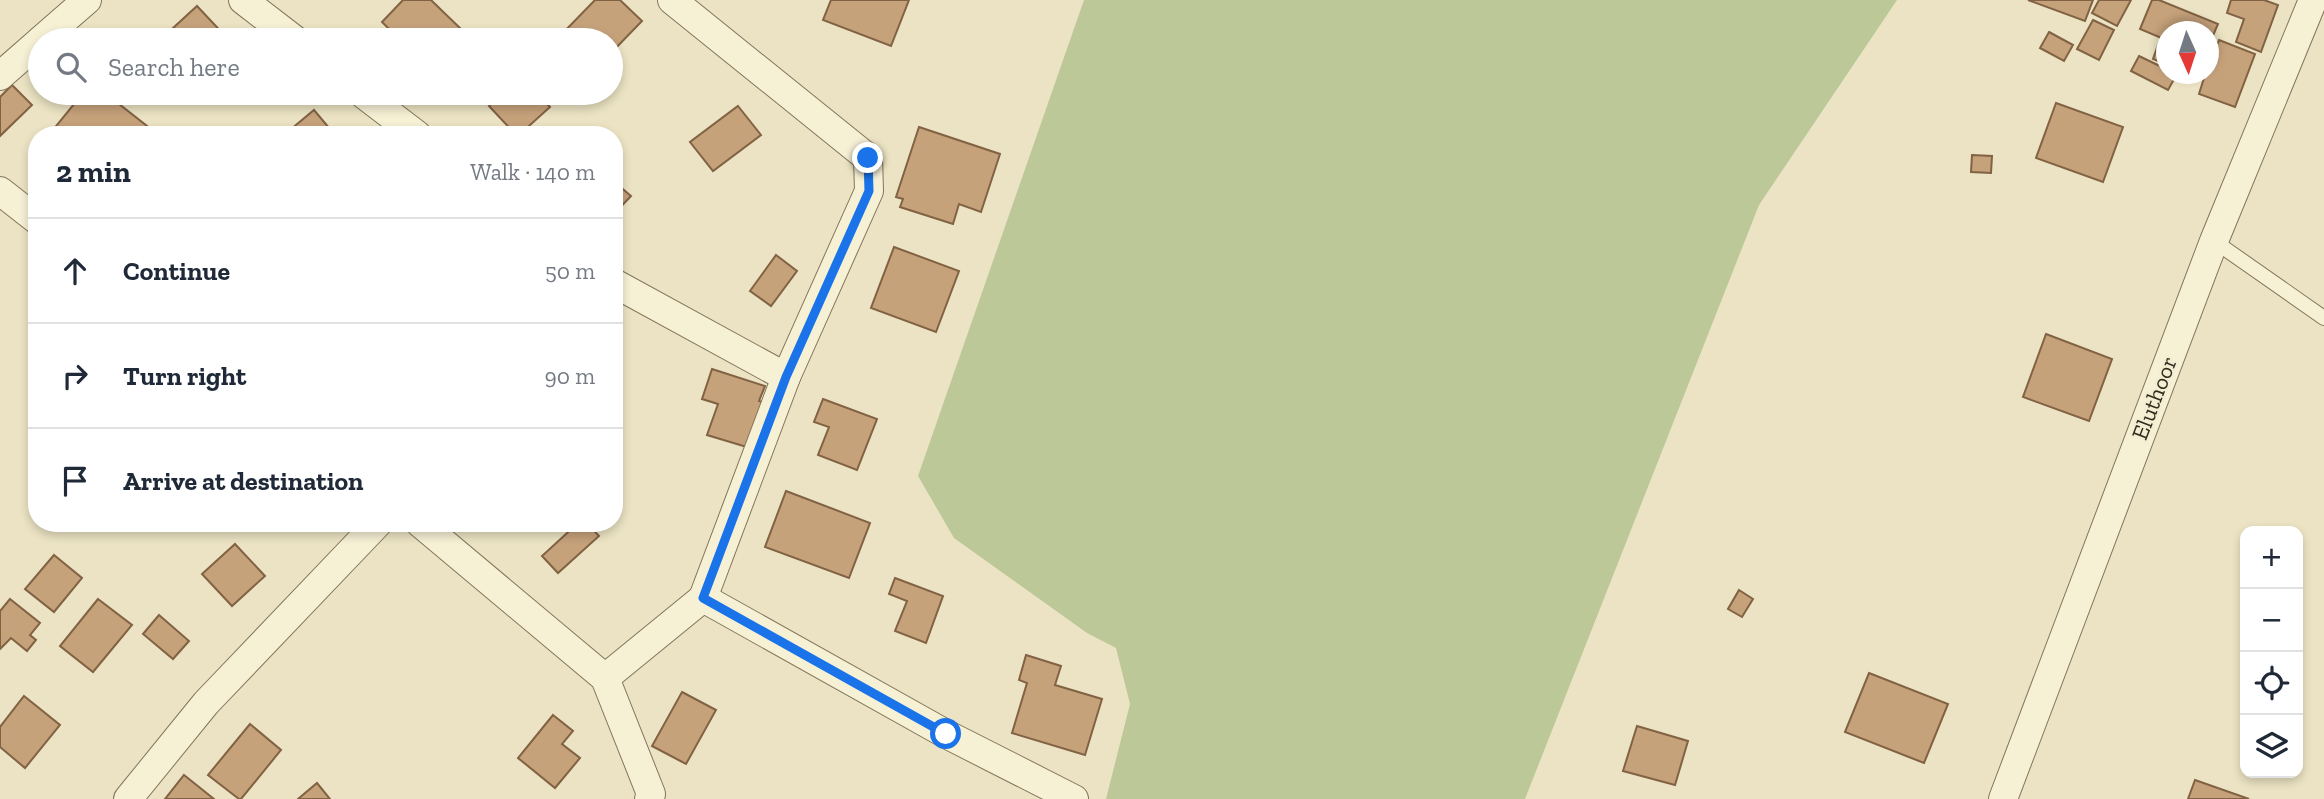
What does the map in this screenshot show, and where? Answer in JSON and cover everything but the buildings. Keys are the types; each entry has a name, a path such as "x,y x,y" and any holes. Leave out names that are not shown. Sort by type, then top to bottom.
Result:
{"street":[{"path":"56,28 87,0"},
{"path":"243,0 279,28"},
{"path":"605,678 703,598 786,377 869,191 868,158 672,0"},
{"name":"Eluthoor","path":"2003,799 2214,241 2314,0"},
{"path":"0,76 28,52"},
{"path":"378,105 405,126"},
{"path":"0,191 28,213"},
{"path":"623,288 786,377"},
{"path":"128,799 206,703 369,532"},
{"path":"431,532 605,678 651,794 649,799"},
{"path":"703,598 946,734 1074,799"}],"lane":[{"path":"2214,241 2324,318"}],"green space":[{"path":"1084,0 1897,0 1759,205 1525,799 1106,799 1130,704 1116,648 1087,633 954,538 918,476"}],"route":[{"path":"868,158 869,191 786,377 703,598 946,734"}]}
